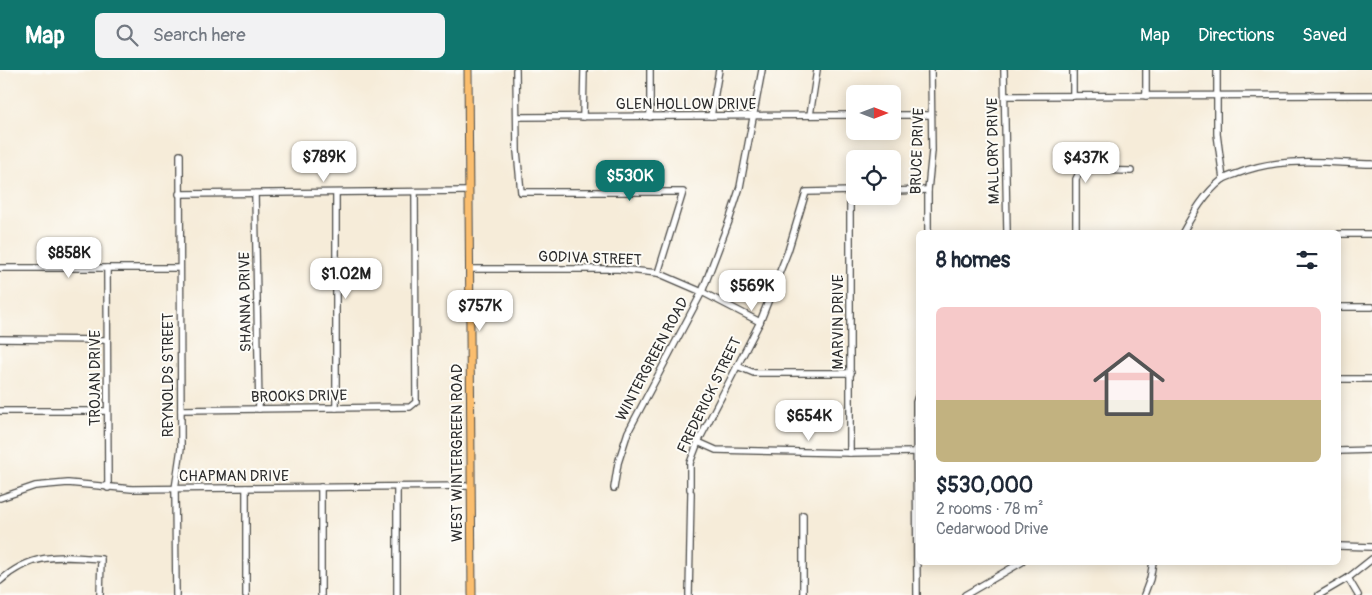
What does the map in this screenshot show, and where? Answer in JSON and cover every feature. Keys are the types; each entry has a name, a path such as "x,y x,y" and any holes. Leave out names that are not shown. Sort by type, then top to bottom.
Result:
{"main road":[{"name":"WEST WINTERGREEN ROAD","path":"468,70 472,595"}],"street":[{"path":"516,70 517,150 521,192 683,192 658,273"},
{"path":"584,70 584,117"},
{"path":"650,70 650,117"},
{"path":"711,116 719,70"},
{"name":"WINTERGREEN ROAD","path":"614,488 618,462 628,432 702,292 730,221 740,187 762,70"},
{"path":"810,115 817,70"},
{"name":"BRUCE DRIVE","path":"928,230 928,190 931,170 931,70"},
{"name":"MALLORY DRIVE","path":"1004,70 1007,230"},
{"path":"1073,70 1073,96"},
{"path":"1146,70 1146,96"},
{"path":"1217,70 1218,142 1223,179"},
{"path":"1005,96 1372,95"},
{"name":"GLEN HOLLOW DRIVE","path":"517,117 846,115"},
{"path":"901,115 932,115"},
{"name":"REYNOLDS STREET","path":"176,595 175,488 181,448 180,155"},
{"path":"1184,230 1213,188 1223,179 1245,170 1277,162 1372,164"},
{"path":"1076,230 1076,179 1079,173 1084,170 1131,171"},
{"path":"901,191 928,190"},
{"name":"FREDERICK STREET","path":"689,595 690,463 698,442 760,322 788,251 806,192 846,191"},
{"name":"BROOKS DRIVE","path":"181,410 410,407 416,402 415,192"},
{"path":"179,194 468,192"},
{"path":"336,193 336,408"},
{"name":"SHANNA DRIVE","path":"255,194 259,409"},
{"name":"MARVIN DRIVE","path":"850,453 853,205"},
{"path":"1341,234 1372,234"},
{"path":"0,268 180,268"},
{"name":"TROJAN DRIVE","path":"107,268 108,488"},
{"name":"GODIVA STREET","path":"469,269 618,269 658,273 702,292 760,322"},
{"path":"1341,307 1372,307"},
{"path":"0,339 107,340"},
{"path":"737,366 754,373 851,373"},
{"path":"1341,379 1372,379"},
{"path":"0,411 107,411"},
{"path":"698,442 716,450 850,453 916,452"},
{"path":"1341,450 1372,450"},
{"name":"CHAPMAN DRIVE","path":"0,498 35,486 76,484 108,488 471,486"},
{"path":"397,487 397,595"},
{"path":"246,488 246,595"},
{"path":"321,488 321,595"},
{"path":"803,515 803,595"},
{"path":"1341,546 1372,547"},
{"path":"0,581 13,569 40,559 60,556 101,559 100,595"},
{"path":"1319,595 1348,578 1372,559"},
{"path":"917,565 917,595"},
{"path":"965,595 1017,565"},
{"path":"1144,595 1152,565"},
{"path":"1348,578 1358,595"}]}
